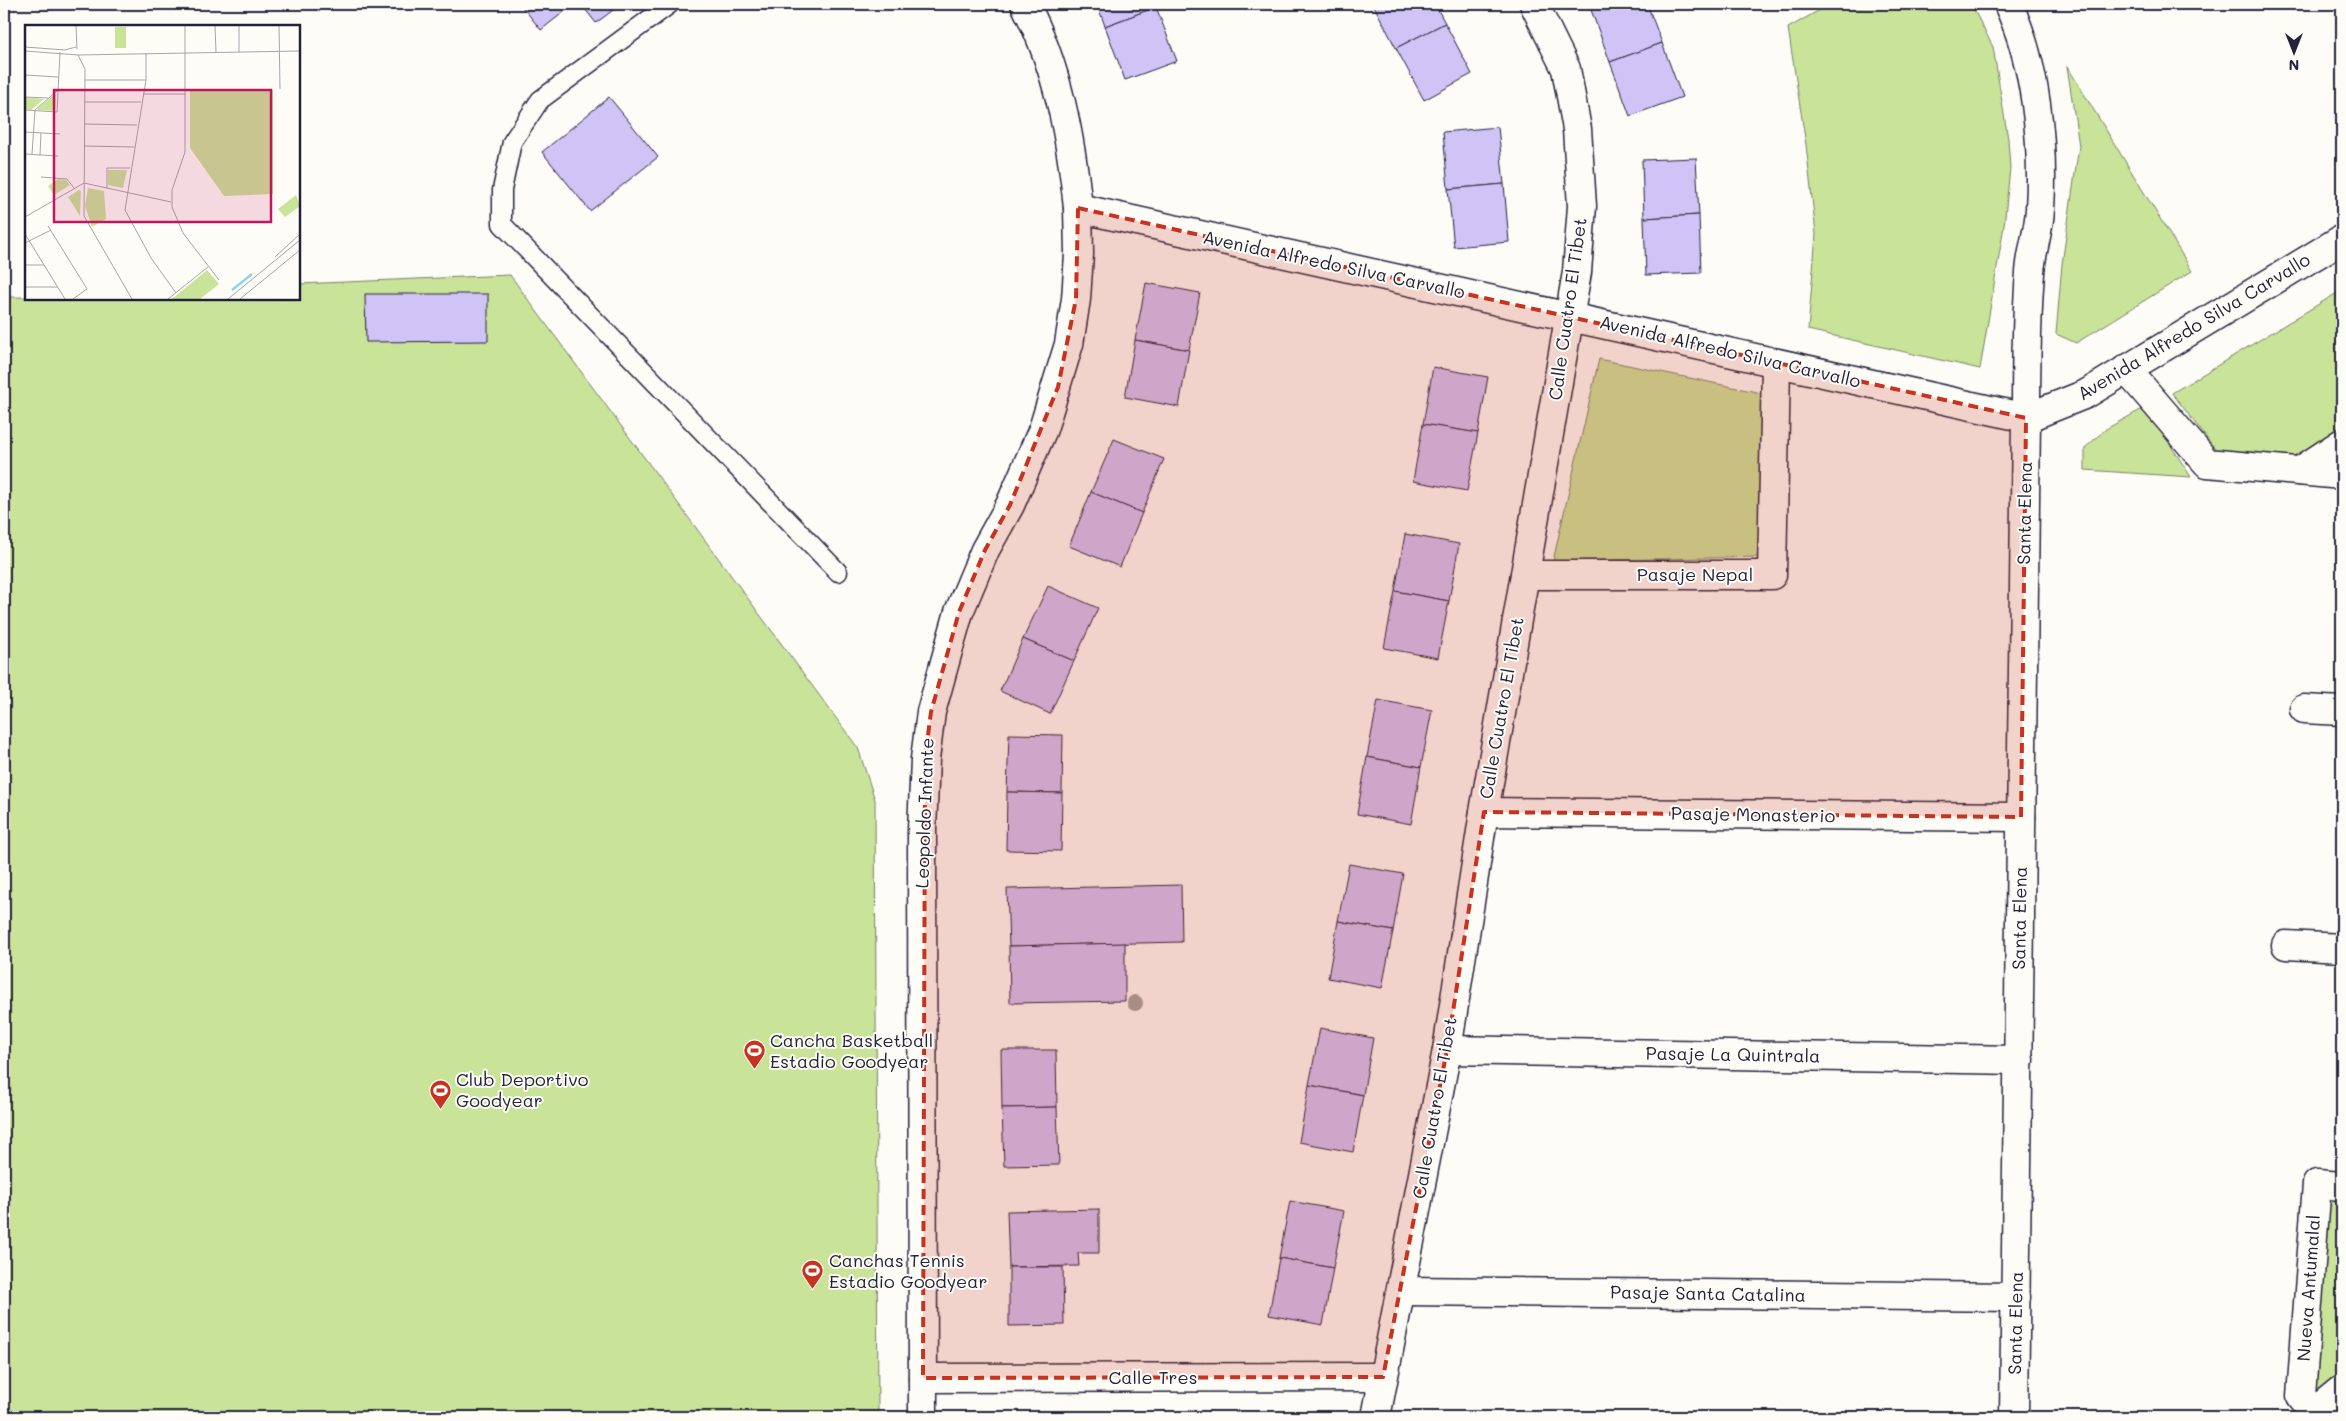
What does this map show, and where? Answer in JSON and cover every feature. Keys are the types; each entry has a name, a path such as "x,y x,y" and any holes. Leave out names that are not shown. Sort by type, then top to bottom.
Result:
{"street":[{"name":"Leopoldo Infante","path":"923,1417 922,830 925,759 931,712 959,612 985,550 1010,505 1043,430 1058,387 1069,344 1076,300 1079,254 1078,208 1073,158 1063,109 1048,59 1025,4"},
{"name":"Calle Cuatro El Tibet","path":"1376,1417 1447,1050 1484,812 1571,317 1582,206 1577,129 1566,69 1534,4"},
{"name":"Santa Elena","path":"2008,4 2026,59 2036,108 2041,158 2040,211 2030,268 2025,331 2026,418 2014,1417"},
{"name":"Avenida Alfredo Silva Carvallo","path":"1078,208 2026,418 2086,394 2342,239"},
{"name":"Pasaje Nepal","path":"1525,575 1772,575 1776,363"},
{"path":"2126,369 2207,463 2342,475"},
{"path":"2300,471 2342,443"},
{"path":"2304,708 2342,711"},
{"name":"Pasaje Monasterio","path":"1484,812 2021,817"},
{"path":"2286,945 2342,948"},
{"name":"Pasaje La Quintrala","path":"1447,1050 2019,1060"},
{"name":"Nueva Antumalal","path":"2342,1186 2318,1184 2301,1396 2314,1414 2342,1389"},
{"name":"Pasaje Santa Catalina","path":"1401,1291 2016,1297"},
{"name":"Calle Tres","path":"923,1378 1383,1378"}],"lane":[{"path":"670,4 540,100 512,142 502,190 502,224 838,572"}],"highlighted area":[{"path":"1078,208 2026,418 2021,817 1484,812 1447,1050 1383,1377 923,1378 925,759 931,712 959,612 985,550 1010,505 1058,387 1076,299"}],"green space":[{"path":"1830,4 1971,4 1993,47 2008,139 2010,168 2004,226 1980,369 1808,330 1816,234 1806,145 1788,28"},
{"path":"2067,66 2192,271 2076,343 2056,334 2062,264 2079,146"},
{"name":"Club Deportivo Goodyear","path":"510,275 858,748 875,800 878,1417 4,1417 4,297 25,297 25,300 300,300 300,284"},
{"path":"2342,290 2342,433 2299,462 2219,454 2172,393"},
{"path":"1599,359 1766,394 1762,557 1553,561"},
{"path":"2146,407 2191,477 2085,470 2085,448 2106,429"},
{"path":"2342,1193 2342,1373 2323,1389 2309,1389 2330,1200"}],"building":[{"path":"520,4 574,4 541,30"},
{"path":"581,4 621,4 596,23"},
{"path":"1097,4 1155,4 1156,7 1105,26"},
{"path":"1373,4 1435,4 1445,23 1396,48"},
{"path":"1600,4 1647,4 1662,43 1610,62 1590,7"},
{"path":"1156,7 1177,61 1125,80 1105,26"},
{"path":"1445,23 1472,74 1424,100 1396,48"},
{"path":"1662,43 1682,97 1630,116 1610,62"},
{"path":"609,97 658,157 590,211 542,152"},
{"path":"1498,127 1504,184 1448,189 1443,132"},
{"path":"1696,158 1699,215 1644,218 1642,160"},
{"path":"1504,184 1509,242 1454,247 1448,189"},
{"path":"1699,215 1701,273 1646,275 1644,218"},
{"path":"1146,283 1200,293 1189,350 1135,340"},
{"path":"365,294 488,294 488,341 366,342"},
{"path":"1135,340 1189,350 1179,407 1125,397"},
{"path":"1433,367 1488,377 1478,433 1423,424"},
{"path":"1423,424 1478,433 1467,491 1413,481"},
{"path":"1114,439 1164,459 1142,513 1091,492"},
{"path":"1091,492 1142,513 1120,567 1069,546"},
{"path":"1405,534 1459,544 1449,601 1395,591"},
{"path":"1048,586 1098,608 1074,661 1023,639"},
{"path":"1395,591 1449,601 1438,658 1384,648"},
{"path":"1023,639 1074,661 1050,714 1000,691"},
{"path":"1378,700 1432,710 1421,767 1367,757"},
{"path":"1009,734 1063,735 1062,793 1007,792"},
{"path":"1367,757 1421,767 1411,824 1357,814"},
{"path":"1007,792 1062,793 1061,851 1006,850"},
{"path":"1349,864 1403,874 1393,931 1338,921"},
{"path":"1181,885 1182,942 1009,946 1007,889"},
{"path":"1338,921 1393,931 1382,988 1328,978"},
{"path":"1125,943 1125,1001 1010,1003 1009,946"},
{"path":"1320,1028 1373,1038 1363,1095 1309,1085"},
{"path":"1001,1050 1056,1050 1057,1107 1002,1108"},
{"path":"1309,1085 1363,1095 1353,1152 1299,1142"},
{"path":"1057,1107 1059,1165 1004,1166 1002,1108"},
{"path":"1290,1201 1344,1211 1333,1268 1279,1258"},
{"path":"1099,1209 1099,1253 1078,1253 1079,1266 1009,1267 1007,1211"},
{"path":"1279,1258 1333,1268 1323,1325 1269,1315"},
{"path":"1009,1267 1063,1267 1064,1325 1009,1326"}],"place":[{"name":"Cancha Basketball Estadio Goodyear","path":"754,1070"},
{"name":"Club Deportivo Goodyear","path":"440,1109"},
{"name":"Canchas Tennis Estadio Goodyear","path":"813,1290"}]}
